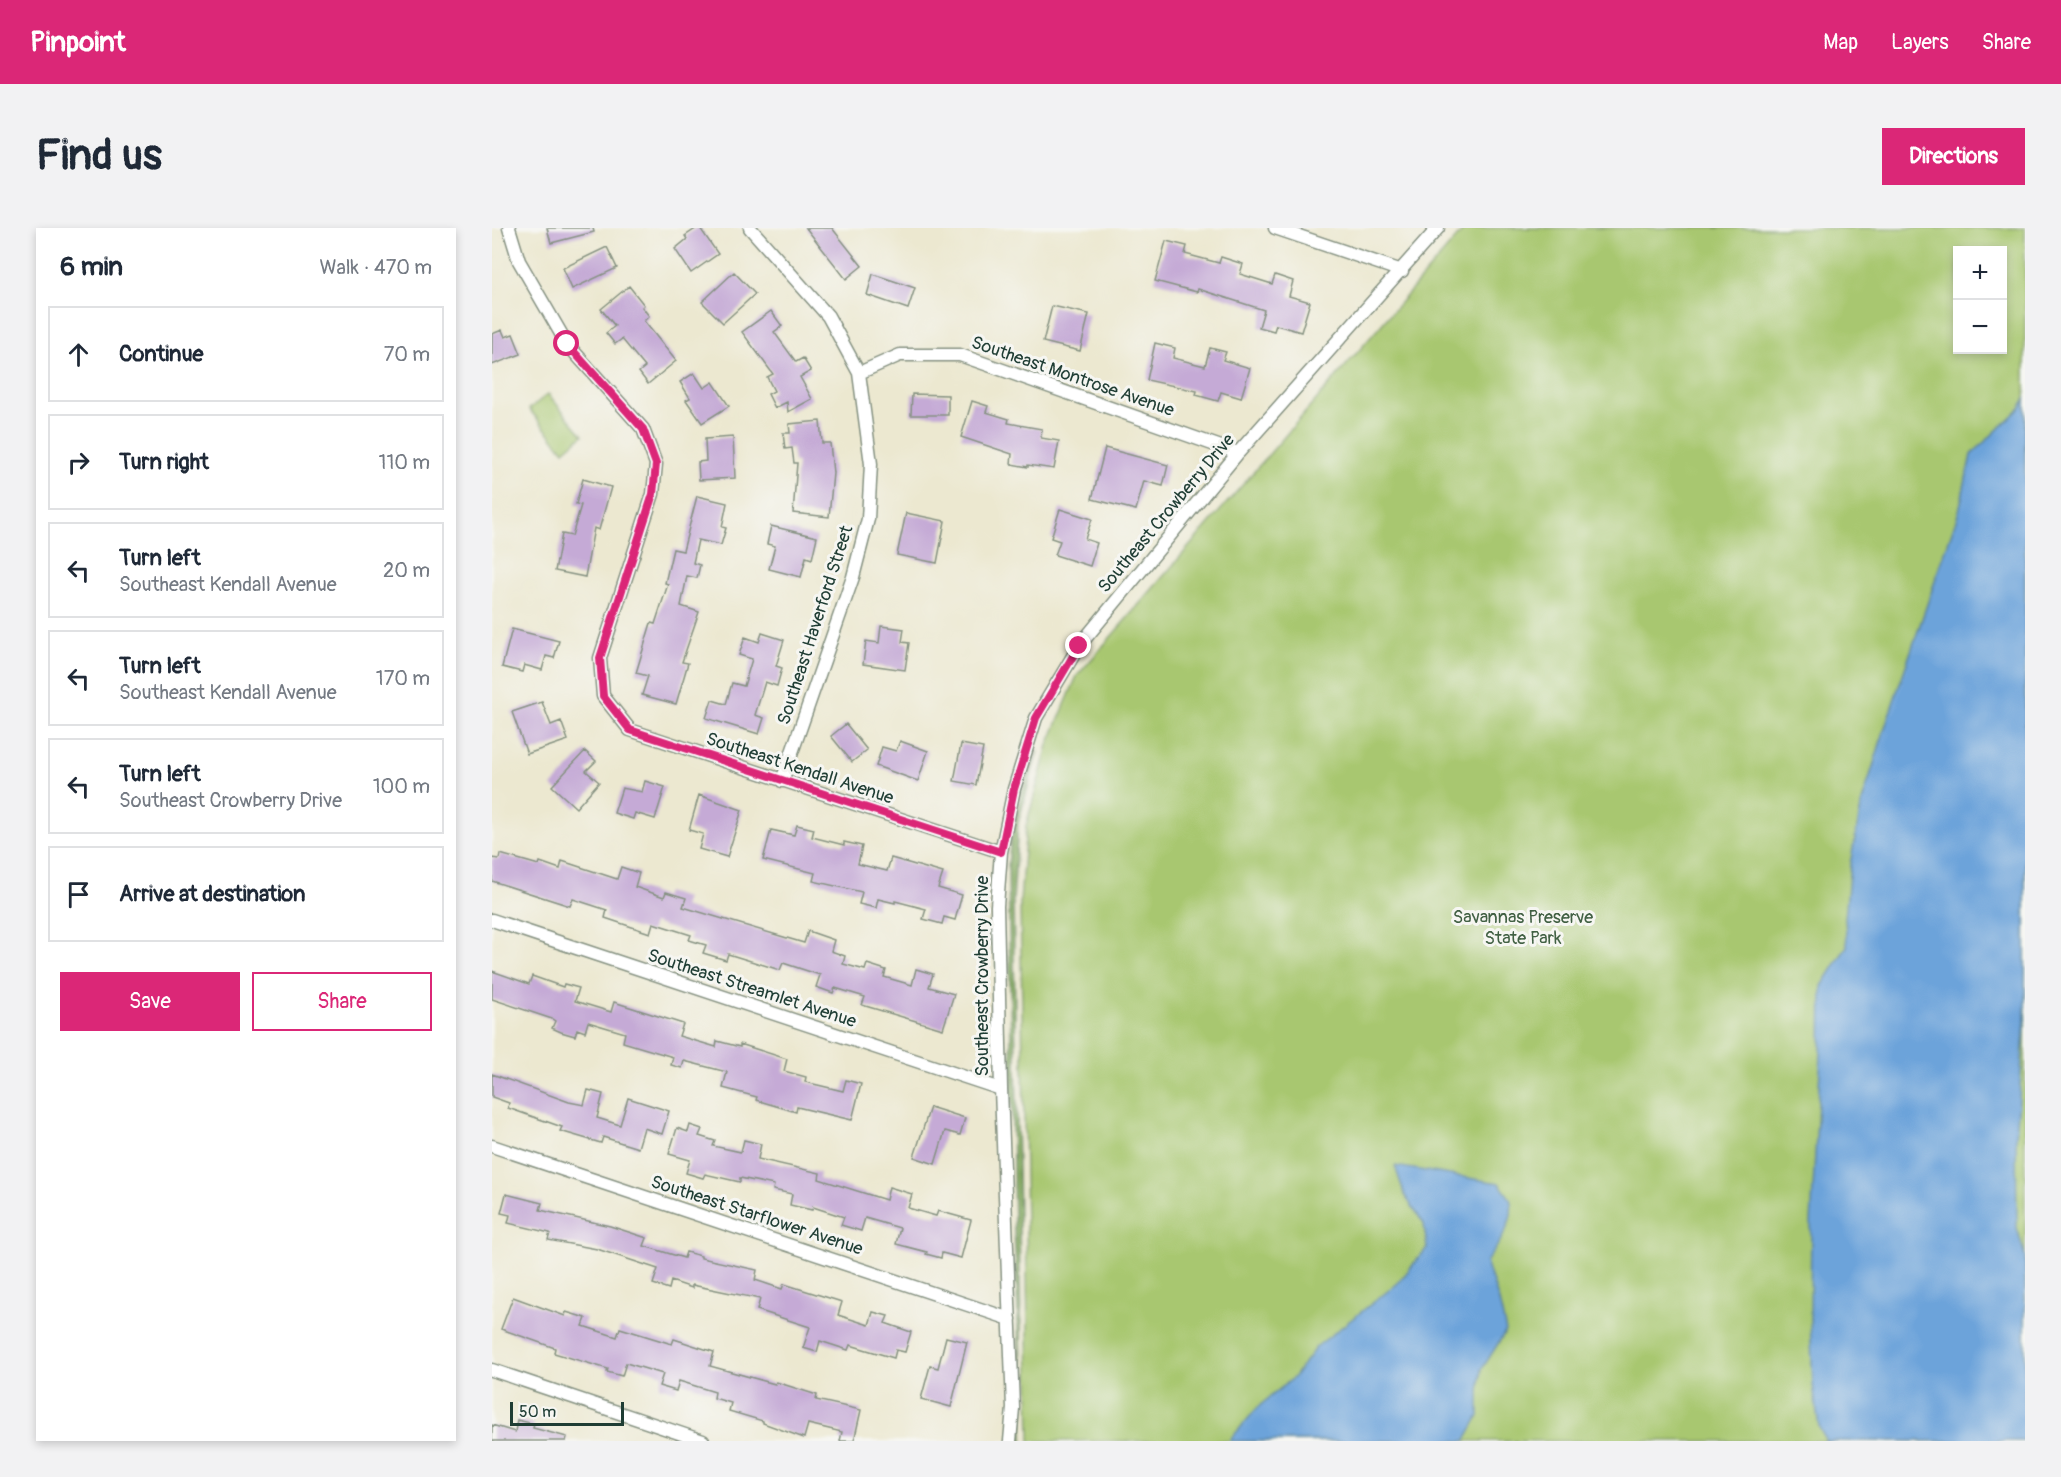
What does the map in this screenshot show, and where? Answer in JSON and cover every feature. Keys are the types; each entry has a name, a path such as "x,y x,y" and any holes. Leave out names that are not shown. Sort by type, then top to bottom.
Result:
{"street":[{"name":"Southeast Kendall Avenue","path":"509,228 519,261 567,344 643,429 656,464 653,494 600,658 603,696 630,730 1001,852"},
{"name":"Southeast Haverford Street","path":"750,228 828,316 859,373 871,464 868,519 853,577 782,781"},
{"path":"1275,228 1402,271"},
{"name":"Southeast Crowberry Drive","path":"1011,1441 1013,1408 1001,1089 997,906 1001,852 1014,789 1036,718 1079,646 1238,453 1438,228"},
{"name":"Southeast Montrose Avenue","path":"859,373 900,355 960,355 1238,453"},
{"name":"Southeast Streamlet Avenue","path":"492,920 1001,1089"},
{"name":"Southeast Starflower Avenue","path":"492,1146 1010,1319"},
{"path":"492,1370 703,1441"}],"green space":[{"name":"Savannas Preserve State Park","path":"1465,228 2025,228 2025,1441 1030,1441 1020,902 1026,826 1048,745 1077,676"},
{"path":"548,394 583,435 564,451 529,409"},
{"path":"1038,750 1018,823 1013,901 1023,1434 1023,1441 1018,1441 1021,1409 1014,1228 1008,866 1018,806"}],"water":[{"path":"2025,399 2025,1021 2016,1138 2017,1228 2025,1256 2025,1441 1826,1441 1819,1427 1813,1385 1810,1320 1811,1222 1821,1052 1822,986 1847,946 1845,919 1850,864 1862,802 1887,721 1959,511 1971,455 2020,408"},
{"path":"1395,1166 1499,1183 1510,1199 1511,1216 1508,1224 1486,1262 1506,1331 1482,1369 1479,1416 1465,1441 1229,1441 1258,1407 1293,1378 1316,1347 1398,1283 1427,1248 1424,1224 1405,1196"}],"building":[{"path":"547,228 593,228 594,232 551,243"},
{"path":"700,228 718,254 691,273 675,249 687,239 685,236"},
{"path":"806,228 832,228 862,266 846,279"},
{"path":"1166,241 1187,246 1185,254 1219,263 1221,257 1243,264 1240,274 1272,284 1275,275 1293,281 1289,296 1310,302 1301,332 1276,325 1274,331 1259,327 1264,310 1198,289 1197,292 1155,281"},
{"path":"607,247 617,268 572,289 563,268"},
{"path":"734,272 755,294 723,323 702,302"},
{"path":"873,274 915,288 908,309 867,295"},
{"path":"629,286 644,305 642,307 649,316 644,321 676,361 648,384 639,372 645,367 622,339 615,344 606,333 615,326 601,309"},
{"path":"1052,306 1089,314 1080,351 1043,342"},
{"path":"771,311 782,326 774,332 796,362 803,358 811,371 800,377 812,399 788,412 787,402 775,408 768,394 774,391 767,377 773,374 742,332"},
{"path":"502,330 505,337 513,334 521,354 492,365 492,334"},
{"path":"1155,343 1175,348 1173,358 1205,366 1210,348 1226,352 1223,360 1250,368 1241,398 1221,392 1218,401 1196,395 1197,391 1147,380"},
{"path":"694,373 704,388 713,382 729,406 702,423 686,400 690,398 680,382"},
{"path":"912,394 948,395 948,415 911,415"},
{"path":"972,401 988,406 986,412 1009,419 1008,423 1042,429 1041,438 1059,441 1054,469 1011,464 1012,454 961,437"},
{"path":"820,421 822,443 830,443 833,473 829,517 793,513 797,463 794,463 792,448 785,449 783,433 790,433 789,424"},
{"path":"733,437 735,478 699,480 698,462 706,461 705,439"},
{"path":"1105,448 1168,465 1163,486 1144,481 1136,510 1092,499"},
{"path":"583,479 611,487 599,530 594,528 585,577 555,571 562,534 572,536 581,505 576,504"},
{"path":"697,496 727,503 722,527 726,528 721,545 698,540 693,563 700,565 697,578 687,576 681,606 699,612 682,662 688,663 676,704 642,695 648,676 636,673 651,623 655,624 668,584 665,583 673,549 683,551"},
{"path":"1060,509 1092,519 1085,539 1097,543 1090,566 1055,555 1060,541 1051,538"},
{"path":"906,513 945,521 937,563 897,555"},
{"path":"771,526 817,537 812,559 806,557 801,577 769,569 775,546 767,544"},
{"path":"881,626 904,629 902,642 909,643 905,670 863,664 866,641 879,643"},
{"path":"512,629 559,641 554,658 546,656 542,670 524,665 522,672 502,667"},
{"path":"762,633 784,640 776,666 782,668 777,686 765,682 755,715 764,718 759,734 706,718 712,700 726,704 732,683 744,686 752,659 739,655 745,637 759,642"},
{"path":"542,702 551,725 561,721 568,740 527,754 512,712"},
{"path":"846,724 867,750 852,762 831,736"},
{"path":"900,741 928,751 918,781 876,766 882,747 896,751"},
{"path":"961,744 983,748 976,785 954,781"},
{"path":"585,751 596,761 586,771 599,782 576,808 552,786"},
{"path":"645,781 665,787 655,819 635,813 633,819 614,813 622,788 642,792"},
{"path":"699,795 742,810 727,857 699,849 703,834 689,830"},
{"path":"797,825 814,829 812,837 844,845 844,842 862,846 858,864 887,871 891,858 943,873 938,888 962,895 955,920 944,917 942,924 923,919 926,909 895,901 895,903 878,899 876,908 859,904 862,892 813,881 815,873 763,860 771,830 794,835"},
{"path":"500,854 539,865 540,862 560,869 562,861 617,879 621,867 639,873 635,887 664,897 666,892 686,898 683,907 804,943 808,931 834,940 831,951 845,956 843,964 865,970 867,964 886,970 884,977 912,985 916,969 933,974 929,987 954,994 943,1029 862,1005 865,997 835,988 833,993 816,987 820,975 783,963 780,970 728,954 726,960 703,953 706,945 689,940 691,935 653,923 650,933 605,918 607,910 573,899 570,906 492,881 492,858 499,859"},
{"path":"492,971 529,984 532,976 563,987 564,984 579,988 575,1001 611,1012 614,1002 683,1024 679,1036 716,1047 717,1041 740,1047 740,1044 787,1059 784,1071 806,1077 805,1082 843,1091 846,1080 861,1084 852,1120 797,1107 796,1112 756,1100 757,1097 723,1088 727,1072 684,1061 682,1068 671,1065 673,1057 623,1042 625,1033 588,1022 585,1032 577,1029 575,1036 561,1032 552,1028 555,1021 552,1019 492,999"},
{"path":"492,1074 569,1102 584,1105 588,1090 603,1094 597,1118 620,1125 628,1098 669,1111 662,1134 644,1128 638,1148 603,1137 601,1143 560,1131 562,1127 508,1108 509,1103 492,1097"},
{"path":"930,1107 965,1118 960,1135 945,1131 935,1164 914,1157"},
{"path":"690,1125 702,1129 699,1136 715,1141 713,1146 741,1152 744,1140 761,1144 758,1159 820,1173 819,1179 886,1200 889,1187 912,1194 908,1208 936,1216 938,1211 971,1220 961,1258 942,1253 941,1258 896,1244 900,1228 865,1218 861,1231 841,1225 844,1217 813,1207 812,1210 790,1205 792,1194 773,1190 774,1185 740,1178 740,1182 705,1174 703,1178 686,1173 690,1160 669,1154 677,1128 688,1132"},
{"path":"506,1194 542,1203 540,1210 610,1226 647,1238 644,1246 684,1258 686,1252 701,1256 701,1258 757,1270 755,1280 782,1289 784,1284 842,1302 838,1315 869,1325 873,1312 888,1316 885,1323 911,1332 905,1352 896,1350 894,1358 850,1345 848,1350 820,1341 817,1352 803,1348 810,1327 757,1310 760,1299 692,1285 692,1288 671,1281 669,1289 653,1284 658,1269 597,1249 548,1240 550,1233 508,1223 510,1215 501,1213"},
{"path":"513,1297 565,1316 566,1312 586,1318 583,1326 617,1337 620,1328 672,1344 674,1339 714,1352 710,1366 775,1384 776,1382 817,1395 816,1400 861,1410 854,1441 840,1441 842,1432 808,1424 804,1438 763,1423 763,1421 729,1411 731,1403 714,1398 715,1392 679,1381 676,1391 659,1386 663,1374 626,1363 622,1376 607,1372 608,1369 554,1353 555,1348 501,1329"},
{"path":"946,1337 967,1342 951,1407 921,1399 930,1366 938,1368"},
{"path":"517,1420 534,1424 533,1428 567,1437 566,1441 492,1441 492,1425 515,1432"}],"route":[{"path":"567,344 643,429 656,464 653,494 600,658 603,696 630,730 1001,852 1014,789 1036,718 1079,646"}]}
